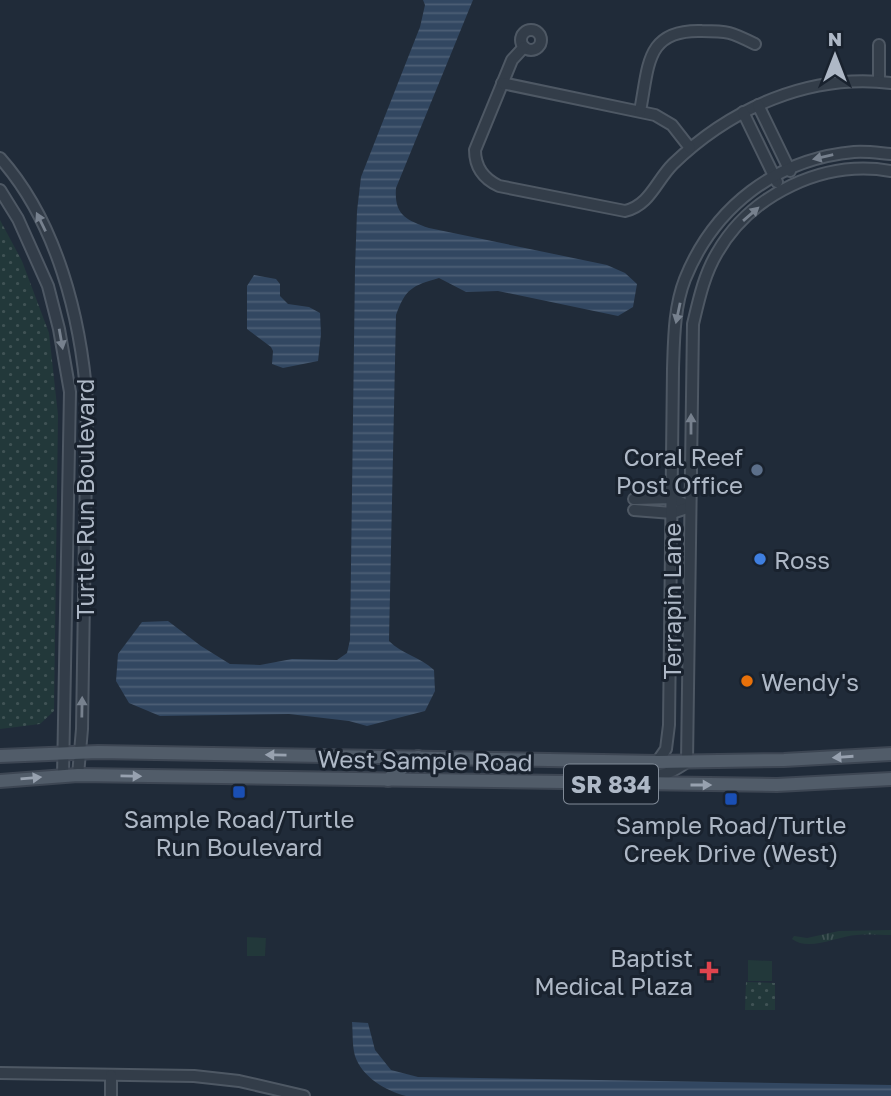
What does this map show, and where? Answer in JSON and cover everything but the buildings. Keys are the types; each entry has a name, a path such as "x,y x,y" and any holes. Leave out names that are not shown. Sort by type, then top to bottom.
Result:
{"main road":[{"name":"West Sample Road","path":"0,756 80,752 687,762 796,760 891,754"},
{"path":"388,780 418,757"},
{"name":"West Sample Road","path":"0,781 78,775 777,785 891,779"}],"street":[{"path":"640,111 650,59 656,47 674,33 685,30 731,32 755,44"},
{"path":"878,45 878,81"},
{"path":"524,47 512,60 475,150 478,167 490,182 499,186 625,211 643,203 666,172 690,148 743,112 810,87 857,81 891,83"},
{"path":"502,83 655,115 672,125 690,148"},
{"path":"758,105 796,183"},
{"path":"743,112 781,190"},
{"name":"Terrapin Lane","path":"657,762 666,750 669,733 675,323 684,281 701,246 721,218 744,194 774,175 788,167 824,156 846,153 891,154"},
{"name":"Turtle Run Boulevard","path":"0,158 9,168 43,225 66,286 86,376 82,729 78,775"},
{"name":"Terrapin Lane","path":"687,762 693,336 701,287 716,254 732,230 781,190 827,173 858,168 889,168"},
{"name":"Turtle Run Boulevard","path":"0,190 18,219 48,286 70,392 63,776"},
{"path":"672,498 690,507 672,513 634,505 672,498"},
{"path":"566,783 588,774 657,776 673,771 687,762"},
{"path":"0,1073 194,1076 239,1080 304,1096"},
{"path":"111,1075 111,1096"}],"green space":[{"path":"0,220 22,261 49,333 58,415 54,711 40,724 0,729"},
{"path":"891,930 891,935 857,935 815,944 799,943 792,939 794,936 807,938 839,931"},
{"path":"247,937 266,938 265,956 247,956"},
{"path":"748,960 772,961 772,981 748,981"},
{"path":"746,982 775,983 775,1010 745,1010"}],"water":[{"path":"423,0 473,0 396,188 399,210 408,219 429,228 607,265 625,273 637,284 633,307 618,316 498,291 466,292 439,278 416,286 403,299 396,315 389,641 434,670 435,691 425,711 367,726 349,721 289,714 160,716 129,703 116,681 118,654 142,622 168,621 230,664 260,665 292,659 337,660 347,653 350,640 357,211 361,177 420,27 425,5"},
{"path":"254,275 276,279 280,284 280,296 288,304 309,307 320,313 318,361 283,368 272,364 271,347 247,329 247,286"},
{"path":"352,1022 368,1023 375,1050 391,1070 418,1077 891,1085 891,1096 406,1096 383,1087 369,1077 358,1064"}],"place":[{"name":"Coral Reef Post Office","path":"757,470"},
{"name":"Ross","path":"760,559"},
{"name":"Wendy's","path":"747,681"},
{"name":"Sample Road/Turtle Run Boulevard","path":"239,792"},
{"name":"Sample Road/Turtle Creek Drive (West)","path":"731,799"},
{"name":"Baptist Medical Plaza","path":"709,971"}]}
